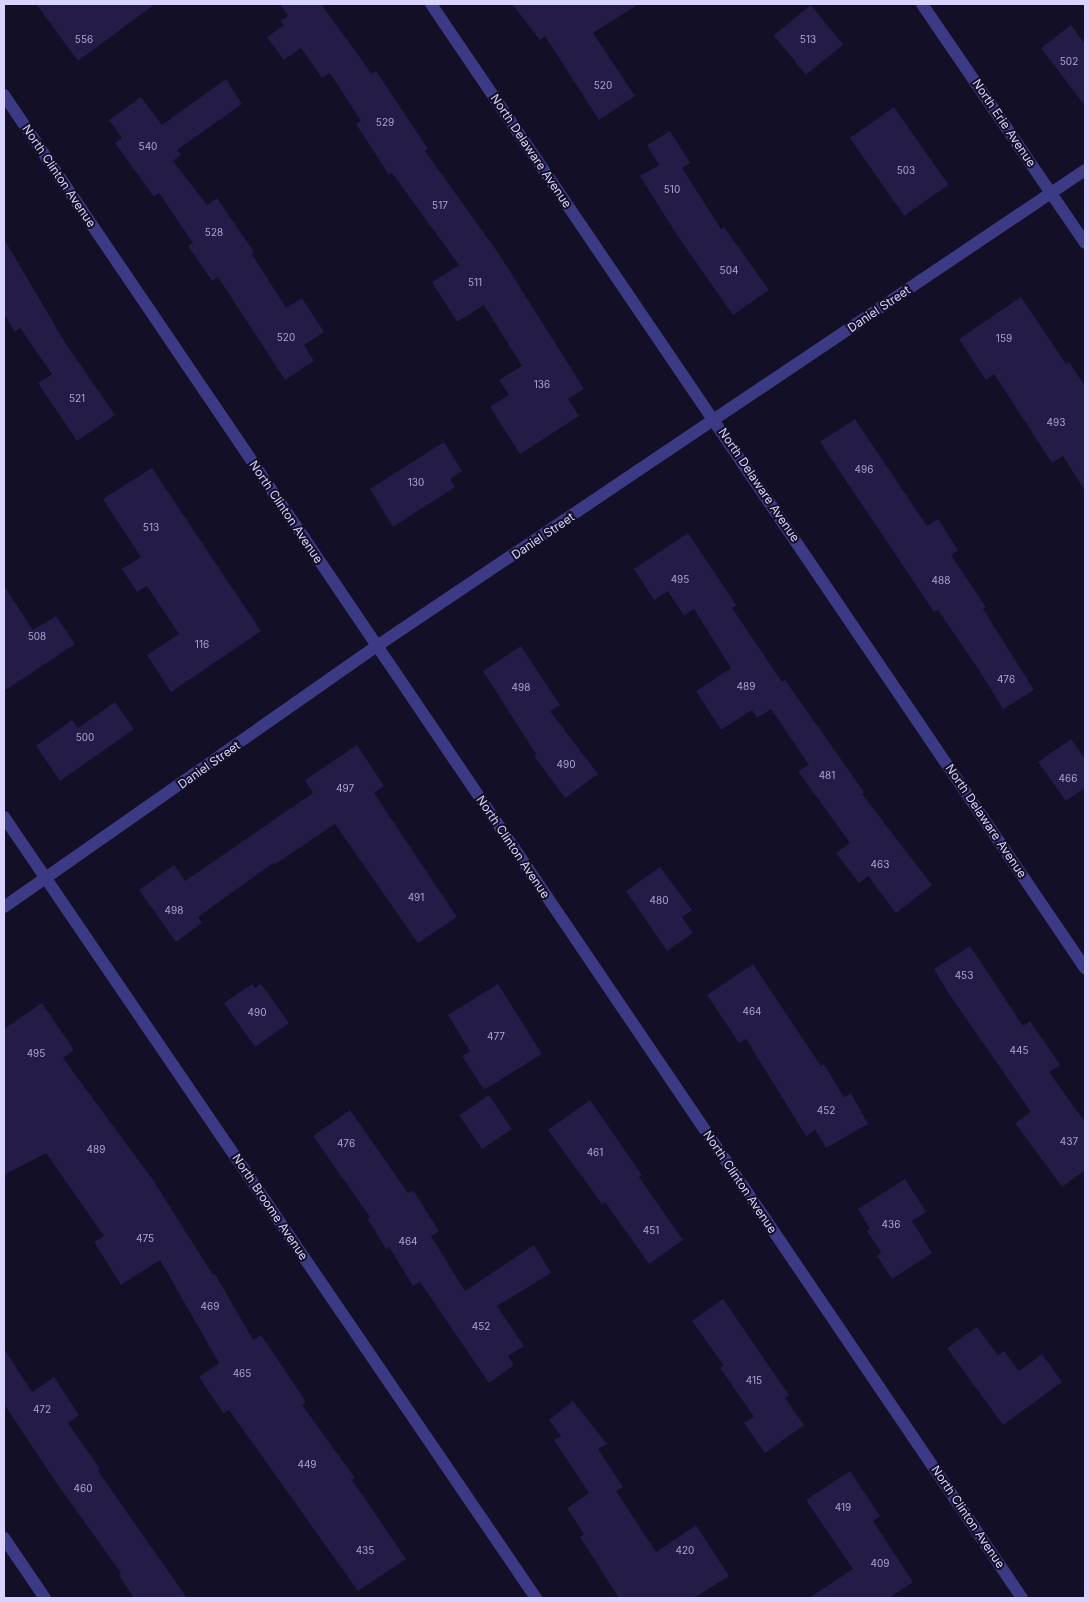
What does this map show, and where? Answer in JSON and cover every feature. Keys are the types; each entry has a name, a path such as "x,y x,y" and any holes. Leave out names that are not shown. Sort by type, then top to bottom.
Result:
{"street":[{"name":"North Delaware Avenue","path":"431,4 1085,968"},
{"name":"North Erie Avenue","path":"922,4 1085,243"},
{"name":"North Clinton Avenue","path":"4,95 1022,1598"},
{"name":"Daniel Street","path":"4,907 377,646 715,421 1085,170"},
{"name":"North Broome Avenue","path":"4,816 536,1598"},
{"path":"4,1538 45,1598"}],"building":[{"path":"36,4 155,4 78,61"},
{"path":"280,4 321,4 372,74 376,71 428,149 425,151 499,254 584,389 568,399 579,416 520,454 490,407 509,395 499,380 522,366 484,305 457,322 432,282 459,265 392,173 389,175 356,124 361,121 330,73 322,78 301,48 284,60 267,37 284,25 280,21 288,16"},
{"path":"512,4 639,4 593,33 635,96 599,120 545,36 540,40"},
{"path":"811,5 843,45 806,75 774,35"},
{"path":"1071,25 1085,44 1085,106 1041,48"},
{"path":"226,79 242,104 177,150 181,155 173,161 207,205 217,198 254,252 252,254 286,308 302,298 324,332 304,345 314,361 285,380 218,277 212,281 188,246 193,243 159,193 154,197 115,143 122,138 109,120 141,97 162,125"},
{"path":"894,107 948,185 904,216 850,138"},
{"path":"670,131 690,163 682,168 721,229 724,227 769,290 733,315 677,235 640,176 659,165 647,145"},
{"path":"4,239 66,344 115,415 77,441 38,383 52,374 20,328 15,332 4,314"},
{"path":"1021,297 1066,364 1069,362 1085,386 1085,491 1063,456 1052,463 994,374 986,380 959,339"},
{"path":"855,419 927,526 938,519 958,550 951,555 986,607 983,609 1034,690 1003,709 938,610 934,612 820,442"},
{"path":"444,442 462,471 450,479 455,487 393,527 370,489"},
{"path":"152,468 261,631 171,692 147,655 179,634 147,586 137,592 122,569 141,557 103,499"},
{"path":"688,533 737,606 732,608 782,682 785,680 864,792 862,794 932,885 896,913 868,876 859,883 836,853 850,843 798,771 809,765 771,709 757,718 752,710 721,730 696,691 731,668 694,609 684,616 668,591 654,600 634,569"},
{"path":"4,586 33,630 56,616 75,644 4,691"},
{"path":"521,646 560,705 550,711 598,774 565,798 534,756 536,754 483,671"},
{"path":"115,702 134,729 60,781 36,746 72,720 78,728"},
{"path":"1071,739 1085,759 1085,788 1066,801 1038,762"},
{"path":"357,745 384,786 374,793 457,917 418,943 335,824 274,865 273,863 198,917 202,923 176,942 139,890 174,865 185,881 313,793 305,780"},
{"path":"660,867 692,910 682,917 693,933 667,951 626,891"},
{"path":"970,946 1023,1026 1030,1021 1060,1065 1049,1072 1085,1122 1085,1170 1062,1187 1015,1123 1031,1112 947,991 934,969"},
{"path":"753,964 821,1066 824,1064 844,1098 851,1093 868,1124 826,1148 815,1130 806,1136 746,1039 739,1043 707,995"},
{"path":"252,984 255,988 261,984 289,1023 255,1047 224,1003"},
{"path":"498,984 542,1054 484,1090 462,1056 470,1051 448,1015"},
{"path":"42,1003 74,1050 63,1058 153,1180 213,1275 215,1274 253,1340 261,1335 306,1402 302,1405 355,1478 352,1480 406,1559 358,1591 229,1410 223,1413 199,1377 219,1363 160,1260 121,1285 94,1242 104,1236 46,1153 4,1175 4,1029"},
{"path":"489,1095 512,1129 482,1149 459,1115"},
{"path":"590,1100 642,1175 639,1177 683,1240 649,1264 605,1202 602,1204 548,1130"},
{"path":"350,1110 408,1193 413,1190 439,1231 431,1236 465,1291 534,1245 551,1273 497,1306 524,1346 508,1356 514,1365 489,1383 420,1282 413,1286 389,1247 386,1249 367,1218 370,1217 313,1136"},
{"path":"905,1179 926,1212 912,1221 932,1253 892,1279 877,1256 881,1252 867,1231 870,1229 858,1209"},
{"path":"723,1299 789,1395 785,1398 804,1425 765,1453 744,1423 754,1417 720,1368 724,1366 692,1321"},
{"path":"977,1327 998,1355 1004,1351 1019,1371 1042,1354 1062,1382 1003,1425 947,1348"},
{"path":"4,1349 32,1392 54,1377 79,1415 68,1423 100,1469 98,1471 187,1598 134,1598 119,1575 121,1573 53,1478 4,1404"},
{"path":"573,1401 607,1444 598,1449 623,1487 616,1491 656,1552 696,1525 729,1576 694,1598 619,1598 580,1537 584,1534 567,1508 589,1493 554,1440 561,1436 549,1420"},
{"path":"850,1471 880,1516 873,1521 913,1582 889,1598 809,1598 853,1569 806,1500"}]}
